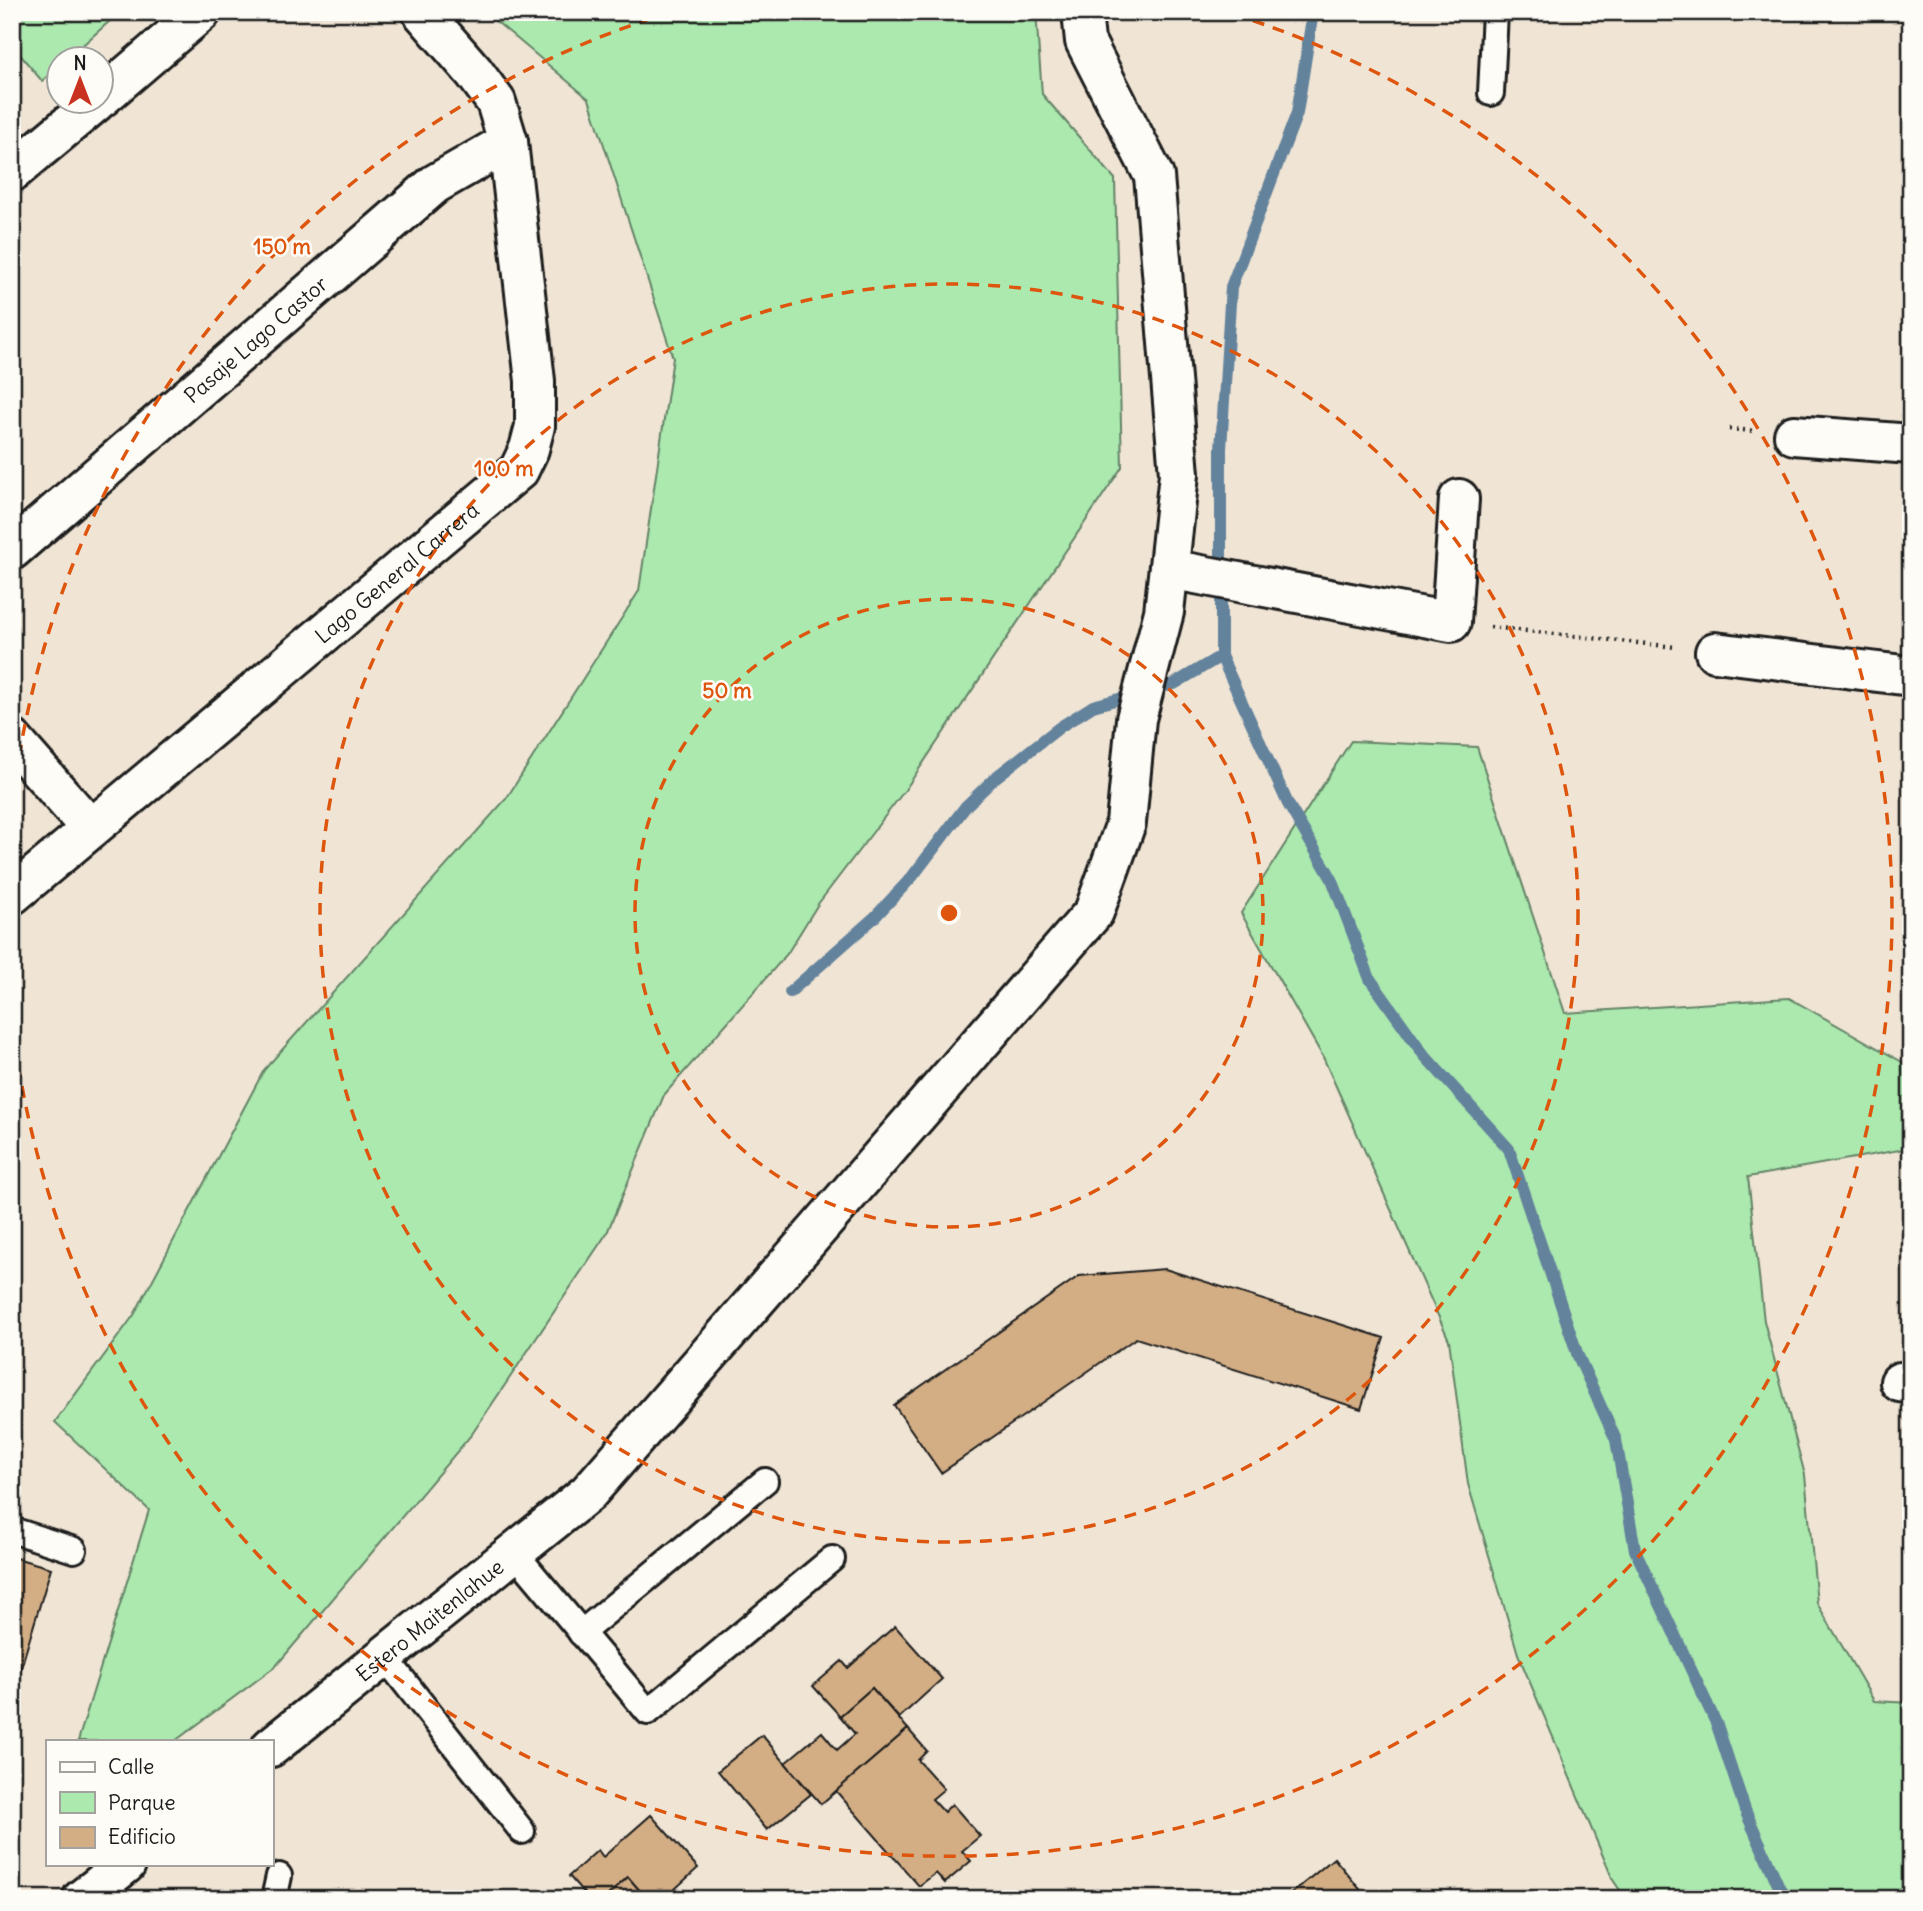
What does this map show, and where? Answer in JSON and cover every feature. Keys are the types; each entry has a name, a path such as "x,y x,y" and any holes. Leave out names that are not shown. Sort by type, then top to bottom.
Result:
{"street":[{"path":"116,85 201,12"},
{"name":"Lago General Carrera","path":"12,895 519,470 529,449 534,426 535,381 508,142 496,102 422,12"},
{"name":"Estero Maitenlahue","path":"273,1745 588,1493 1094,912 1126,823 1136,719 1164,612 1179,474 1154,176 1085,41 1082,12"},
{"path":"12,172 79,116"},
{"name":"Pasaje Lago Castor","path":"12,550 435,184 508,142"},
{"path":"1794,435 1911,444"},
{"path":"1169,569 1451,622 1460,499"},
{"path":"1714,652 1911,676"},
{"path":"12,739 90,828"},
{"path":"82,1899 123,1866"}],"lane":[{"path":"1491,93 1495,12"},
{"path":"581,1633 765,1481"},
{"path":"12,1530 74,1550"},
{"path":"514,1552 648,1712 832,1559"},
{"path":"384,1656 522,1831"}],"path":[{"path":"1451,622 1714,652"}],"green space":[{"path":"12,12 120,12 82,46 46,46 46,77 42,81 12,45"},
{"path":"485,12 1036,12 1042,94 1115,179 1122,467 905,790 818,904 787,954 664,1095 607,1233 472,1434 276,1666 176,1740 78,1740 149,1510 55,1422 134,1315 264,1070 506,799 639,591 673,358 589,99"},
{"path":"1351,741 1477,747 1565,1013 1789,998 1911,1067 1911,1148 1748,1177 1764,1321 1805,1475 1817,1603 1874,1701 1911,1703 1911,1899 1626,1899 1613,1880 1518,1654 1468,1484 1449,1340 1323,1057 1241,913"}],"building":[{"path":"1165,1269 1384,1338 1361,1409 1136,1338 941,1473 894,1405 1079,1276"},
{"path":"12,1557 51,1568 20,1671 12,1669"},
{"path":"895,1626 942,1679 899,1718 872,1688 840,1716 813,1686 842,1661 848,1668"},
{"path":"872,1688 908,1729 821,1804 785,1763 822,1732 837,1750 855,1734 840,1716"},
{"path":"908,1729 927,1751 918,1760 944,1789 932,1799 944,1812 952,1804 980,1836 962,1851 971,1861 945,1883 936,1873 919,1886 836,1791"},
{"path":"762,1735 811,1794 767,1830 718,1771"},
{"path":"651,1815 698,1868 664,1899 647,1899 628,1877 604,1899 589,1899 569,1876 598,1850 603,1857"},
{"path":"1334,1858 1368,1899 1285,1899"},
{"path":"628,1877 647,1899 604,1899"}],"waterway":[{"path":"1313,12 1297,113 1231,287 1221,449 1221,656 1288,804 1332,879 1370,979 1424,1055 1509,1149 1578,1356 1616,1440 1635,1550 1717,1725 1745,1810 1780,1889 1789,1899"},
{"path":"790,992 875,917 912,877 966,806 996,777 1060,727 1093,706 1174,684 1221,656"}]}
